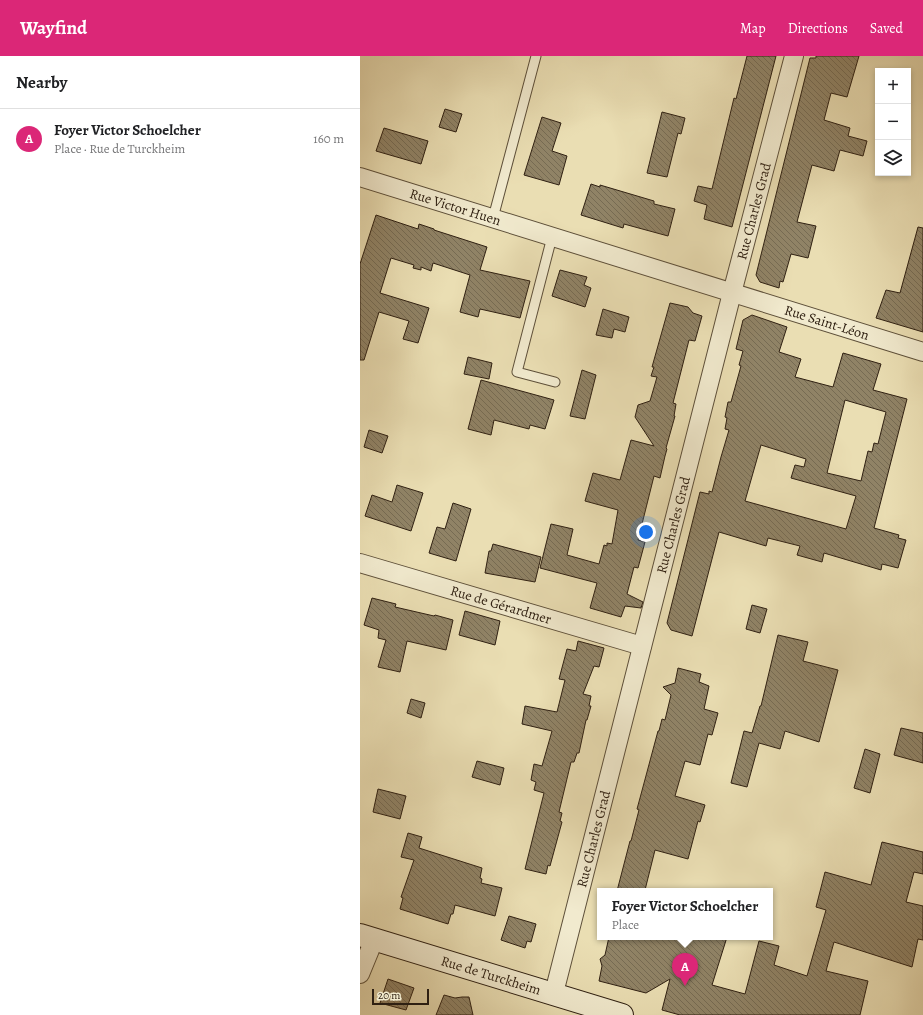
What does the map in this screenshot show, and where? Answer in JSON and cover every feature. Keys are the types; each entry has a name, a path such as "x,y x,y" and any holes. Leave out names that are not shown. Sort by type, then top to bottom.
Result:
{"street":[{"name":"Rue Charles Grad","path":"554,993 732,293 794,56"},
{"name":"Rue Victor Huen","path":"360,177 732,293"},
{"name":"Rue Saint-Léon","path":"732,293 923,352"},
{"name":"Rue de Gérardmer","path":"360,563 642,646"},
{"name":"Rue de Turckheim","path":"367,938 554,993 622,1015"},
{"path":"360,974 367,938"}],"lane":[{"path":"493,218 536,56"},
{"path":"552,237 517,372 555,382"}],"building":[{"path":"747,56 776,56 732,227 704,219 707,205 694,201 698,186 712,189 734,98 736,99"},
{"path":"816,56 859,56 847,97 831,93 824,120 850,128 848,136 867,141 863,156 840,150 834,171 812,165 797,222 816,226 808,258 791,254 783,282 780,281 779,288 760,282 756,275 810,58 816,58"},
{"path":"445,109 462,114 456,132 439,127"},
{"path":"662,112 685,118 681,134 678,133 667,177 647,173"},
{"path":"542,117 561,123 552,151 567,156 559,185 524,175"},
{"path":"384,128 428,141 421,164 376,151"},
{"path":"591,184 600,187 600,185 654,201 654,204 675,209 668,236 624,224 623,228 581,215"},
{"path":"376,215 418,229 419,224 487,247 480,270 530,281 520,318 480,309 478,317 460,312 470,275 433,263 431,271 421,267 421,270 413,268 414,265 391,258 380,293 429,308 418,343 403,339 409,321 379,312 364,360 360,360 360,264"},
{"path":"918,227 923,228 923,332 876,318 886,290 900,293"},
{"path":"560,270 587,277 584,285 591,288 585,307 552,296"},
{"path":"670,303 688,307 693,313 702,316 695,341 689,340 673,403 676,404 675,416 666,448 660,478 654,476 638,540 645,542 638,568 634,567 627,594 643,602 641,608 625,606 621,617 590,608 597,583 540,568 551,524 573,529 567,555 599,564 604,545 607,546 607,543 612,544 618,510 585,501 593,473 620,480 631,440 654,446 635,417 638,405 650,401 657,377 651,376 654,367 652,367"},
{"path":"603,309 629,317 625,332 614,329 612,338 596,335"},
{"path":"752,315 787,327 779,352 801,359 795,377 833,387 843,353 881,364 873,390 907,399 874,528 899,535 898,538 906,540 898,568 882,564 881,570 824,553 822,562 797,555 800,546 768,538 766,546 719,532 692,636 671,630 667,623 700,492 709,494 709,491 712,492 729,430 725,429 727,418 725,417 728,402 731,402 741,366 739,365 743,351 736,349 743,320","holes":["845,400 886,412 878,444 874,443 872,452 868,451 861,481 827,473","761,445 806,459 804,467 795,465 791,478 856,496 846,529 745,501"]},
{"path":"468,357 492,363 489,379 464,374"},
{"path":"582,370 596,375 585,419 570,416"},
{"path":"481,380 554,400 545,429 530,425 529,429 494,420 491,435 468,429"},
{"path":"369,430 388,436 382,453 364,447"},
{"path":"397,485 423,493 411,531 365,516 372,495 392,502"},
{"path":"453,503 471,509 456,561 429,553 437,527 445,529"},
{"path":"493,544 541,557 535,582 485,573 489,551 491,551"},
{"path":"372,598 396,604 395,607 453,620 446,650 407,641 400,672 378,667 386,640 378,638 379,630 364,625"},
{"path":"752,605 767,609 760,633 746,629"},
{"path":"465,611 500,621 495,645 459,635"},
{"path":"778,635 808,642 803,661 838,670 819,742 785,731 780,749 759,743 747,787 731,783 744,731 752,733 761,706"},
{"path":"578,641 604,648 599,667 594,666 583,694 591,696 589,706 591,706 586,720 579,753 577,753 574,762 571,762 559,812 562,813 560,821 562,822 550,866 548,865 546,874 525,869 544,793 534,790 536,782 531,780 534,764 542,766 552,731 522,724 525,706 557,712 565,680 559,679 567,649 576,651"},
{"path":"678,668 701,674 699,682 709,686 704,709 718,713 712,735 708,734 700,765 685,761 675,796 705,805 700,822 698,821 688,859 655,850 646,888 618,888 658,731 662,719 665,720 671,695 663,687 675,683"},
{"path":"411,699 425,703 421,718 407,713"},
{"path":"901,728 923,733 923,763 894,755"},
{"path":"865,749 880,754 870,793 854,788"},
{"path":"477,761 504,768 500,785 472,777"},
{"path":"378,789 406,796 400,819 373,812"},
{"path":"408,833 422,837 419,848 482,868 480,878 482,879 481,883 502,888 495,916 455,905 453,914 451,914 448,924 400,909 403,898 401,897 414,860 401,857"},
{"path":"882,842 923,852 923,874 914,872 906,902 923,906 923,940 918,939 912,967 834,942 826,971 868,981 860,1015 680,1015 662,1010 670,979 646,993 599,981 602,966 600,959 605,955 608,940 726,940 712,985 745,994 759,941 779,946 774,965 807,976 826,910 816,907 825,872 871,885"},
{"path":"509,916 536,924 531,942 527,941 525,948 501,940"},
{"path":"388,979 414,988 406,1010 380,1003"},
{"path":"444,995 455,998 469,997 473,1015 436,1015"}],"place":[{"name":"Foyer Victor Schoelcher","path":"685,986"}]}
